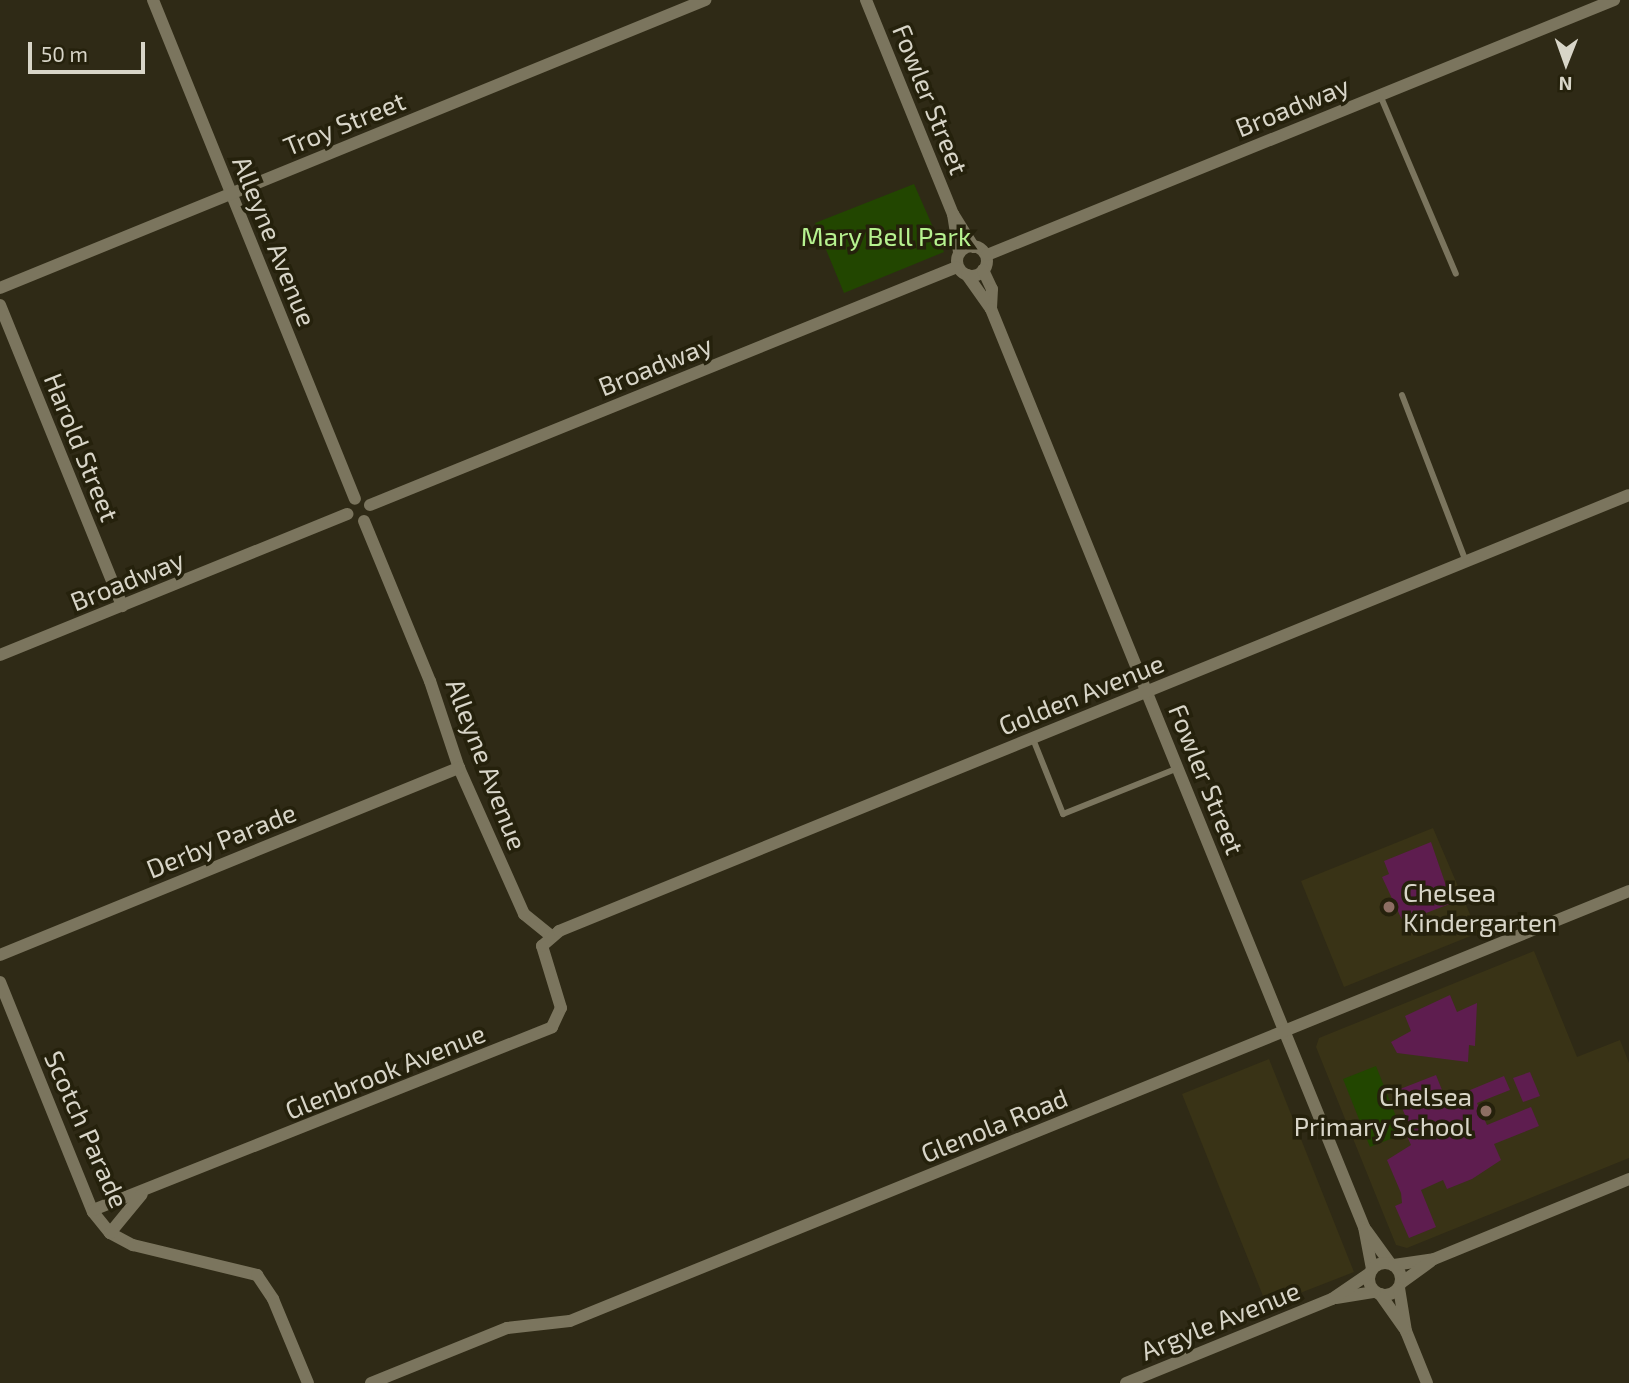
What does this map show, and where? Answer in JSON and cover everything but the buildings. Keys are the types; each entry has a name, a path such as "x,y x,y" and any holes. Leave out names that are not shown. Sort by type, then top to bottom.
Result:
{"street":[{"name":"Alleyne Avenue","path":"153,0 355,499"},
{"name":"Troy Street","path":"0,288 705,0"},
{"name":"Fowler Street","path":"866,0 953,214 974,247"},
{"name":"Broadway","path":"987,255 1614,0"},
{"name":"Fowler Street","path":"953,214 960,253"},
{"path":"962,271 960,253 974,247 987,255 983,270"},
{"name":"Fowler Street","path":"983,270 992,289 991,309"},
{"name":"Broadway","path":"370,505 962,271 983,270"},
{"name":"Fowler Street","path":"962,271 991,309 1178,768 1364,1227 1371,1271 1378,1293"},
{"name":"Harold Street","path":"0,305 122,606"},
{"name":"Golden Avenue","path":"550,935 1629,495"},
{"path":"355,499 370,505 364,521 348,514 355,499"},
{"name":"Broadway","path":"0,656 348,514"},
{"name":"Alleyne Avenue","path":"364,521 459,768 524,914 550,935"},
{"name":"Derby Parade","path":"0,955 459,768"},
{"name":"Glenola Road","path":"371,1383 507,1328 570,1321 1629,891"},
{"name":"Glenbrook Avenue","path":"93,1210 142,1194 552,1027 561,1008 543,960 542,946 550,935"},
{"name":"Scotch Parade","path":"0,982 93,1210 110,1233 133,1245 257,1275 266,1283 308,1383"},
{"path":"1406,1331 1400,1285 1434,1259 1629,1179"},
{"name":"Glenbrook Avenue","path":"110,1233 142,1194"},
{"name":"Fowler Street","path":"1364,1227 1392,1264 1400,1285"},
{"path":"1392,1264 1434,1259"},
{"name":"Argyle Avenue","path":"1126,1383 1332,1299 1371,1271 1392,1264"},
{"name":"Argyle Avenue","path":"1332,1299 1378,1293 1400,1285"},
{"path":"1378,1293 1406,1331 1427,1383"}],"lane":[{"path":"1380,95 1457,274"},
{"path":"1402,395 1466,562"},
{"path":"1033,739 1063,814 1178,768"}],"shaded area":[{"name":"Chelsea Kindergarten","path":"1433,828 1478,933 1344,987 1301,881"},
{"name":"Chelsea Primary School","path":"1534,951 1577,1057 1620,1040 1629,1063 1629,1158 1407,1248 1396,1245 1316,1047 1319,1038"},
{"name":"Chelsea Primary School","path":"1269,1059 1354,1272 1267,1306 1182,1094"}],"green space":[{"name":"Mary Bell Park","path":"914,184 944,252 844,293 815,223"},
{"path":"1376,1066 1403,1134 1370,1147 1343,1079"}],"place":[{"name":"Chelsea Kindergarten","path":"1389,907"},
{"name":"Chelsea Primary School","path":"1486,1111"}]}
